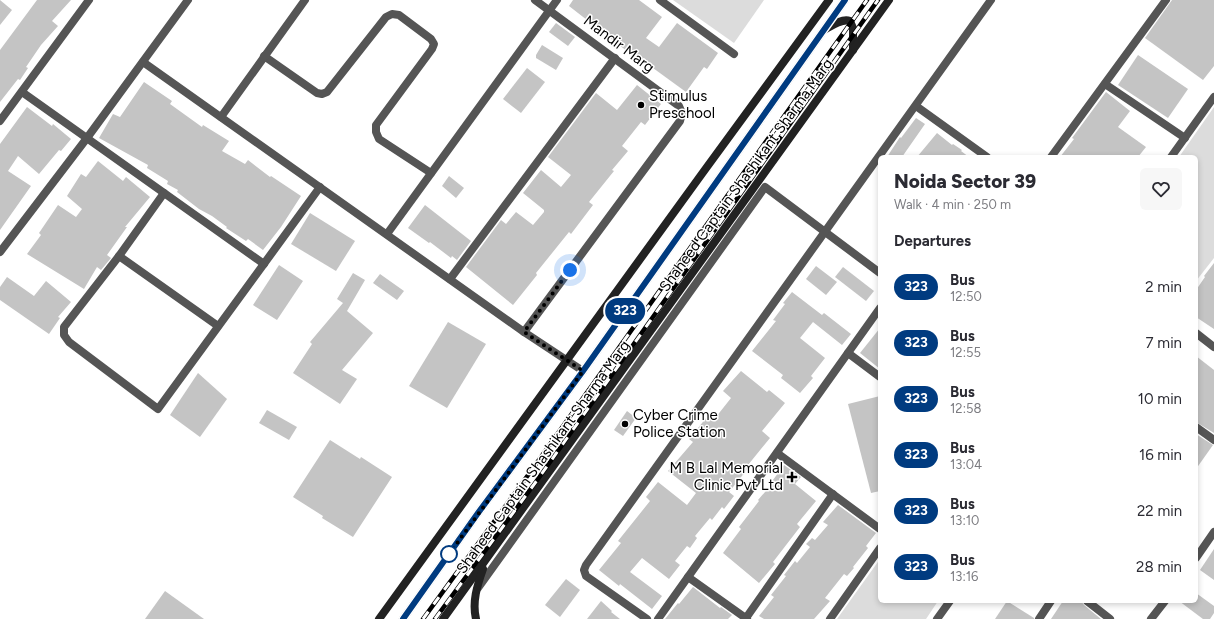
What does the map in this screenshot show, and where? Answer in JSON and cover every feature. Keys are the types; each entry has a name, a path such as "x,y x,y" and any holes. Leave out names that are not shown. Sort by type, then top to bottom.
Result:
{"main road":[{"path":"379,619 829,0"},
{"name":"Shaheed Captain Shashikant Sharma Marg","path":"403,619 583,371 844,0"},
{"name":"Shaheed Captain Shashikant Sharma Marg","path":"443,619 485,563 889,0"},
{"path":"821,31 841,21 850,21 853,28 853,50"},
{"path":"476,619 474,610 476,591 485,563"}],"street":[{"path":"0,121 89,0"},
{"path":"0,252 87,138 188,0"},
{"path":"221,117 305,0"},
{"name":"Mandir Marg","path":"524,332 680,121 682,113 679,106 536,0"},
{"path":"386,234 557,0"},
{"path":"660,0 734,54"},
{"path":"884,155 916,106 991,0"},
{"path":"1052,155 1166,0"},
{"path":"264,56 317,93 322,94 326,92 386,17 392,14 399,15 431,39 434,44 432,49 376,125 376,132 379,139 431,173"},
{"path":"450,279 615,58"},
{"path":"143,62 524,332 583,371"},
{"path":"1105,84 1185,138"},
{"path":"22,92 264,264"},
{"path":"1172,155 1214,97"},
{"path":"916,106 984,155"},
{"path":"647,619 586,576 584,570 586,565 825,232 878,164"},
{"path":"164,193 119,256 64,327 64,335 69,342 158,409 320,187"},
{"path":"476,591 764,187 878,272"},
{"path":"119,256 218,326"},
{"path":"658,619 878,311"},
{"path":"1198,335 1214,347"},
{"path":"848,353 878,376"},
{"path":"1198,428 1214,440"},
{"path":"777,453 878,527"},
{"path":"688,577 746,619 833,494"},
{"path":"1198,555 1214,532"},
{"path":"830,619 878,551"},
{"path":"937,619 949,603"},
{"path":"1039,619 1050,603"},
{"path":"1090,603 1110,619"},
{"path":"1151,619 1163,603"}],"shaded area":[{"path":"673,0 764,0 734,43"},
{"path":"1214,107 1214,258 1198,278 1198,155 1180,155"},
{"path":"878,562 878,603 937,603 926,619 837,619"}],"building":[{"path":"0,0 12,10 0,25"},
{"path":"37,0 71,0 52,21 58,26 41,45 26,67 28,68 20,80 18,79 0,102 0,50"},
{"path":"573,0 639,0 662,17 646,38 659,47 677,23 718,53 707,69 704,67 686,92 642,60 641,62 569,6"},
{"path":"1172,0 1214,0 1214,66 1203,80 1145,38"},
{"path":"556,23 575,37 568,46 549,32"},
{"path":"542,45 563,58 556,70 536,58 536,55"},
{"path":"1138,55 1188,89 1168,118 1118,85"},
{"path":"527,68 545,82 521,113 503,99"},
{"path":"144,82 172,101 170,104 202,127 203,125 229,141 222,151 245,164 248,160 270,177 271,176 301,196 281,227 263,250 248,239 246,241 226,228 227,227 212,216 199,209 177,192 178,190 167,184 168,181 147,168 148,165 99,138 113,114 120,117"},
{"path":"637,85 661,104 645,125 641,122 622,146 628,151 589,202 593,205 571,234 569,232 536,273 537,275 513,305 466,267 501,220 506,224 516,212 533,225 544,212 544,210 523,193 541,170 561,187 571,175 548,157 596,93 617,110"},
{"path":"1106,92 1130,111 1118,127 1146,147 1140,155 1062,155 1074,139 1072,138"},
{"path":"27,107 52,126 53,124 71,139 61,151 59,150 39,174 18,156 8,171 31,186 0,230 0,144"},
{"path":"916,118 925,124 903,155 888,155 900,137 901,138"},
{"path":"937,133 952,145 953,144 962,150 961,151 966,155 919,155"},
{"path":"98,161 123,181 126,177 150,197 125,227 127,227 107,255 111,258 101,270 97,267 84,289 27,254 41,235 39,233 58,205 76,217 82,209 67,196 81,174 86,177"},
{"path":"449,176 464,188 456,198 442,186"},
{"path":"425,205 471,241 457,260 452,256 451,258 408,228"},
{"path":"310,213 355,241 336,271 291,244"},
{"path":"1214,263 1214,329 1198,318 1198,287 1205,277 1204,276"},
{"path":"279,265 303,281 277,320 253,305"},
{"path":"816,266 837,282 826,295 806,279"},
{"path":"843,267 874,291 866,301 835,277"},
{"path":"353,273 365,280 347,311 373,333 342,370 357,379 340,404 293,373 312,344 310,342 343,303 337,299"},
{"path":"380,274 404,291 397,300 373,283"},
{"path":"7,277 34,296 46,281 71,302 58,317 60,318 49,334 0,300 0,287"},
{"path":"792,292 822,315 824,313 851,334 842,345 813,322 800,338 825,358 811,376 813,378 800,393 781,378 783,375 752,351 776,321 773,320 785,304 783,303"},
{"path":"448,322 486,344 447,408 409,386"},
{"path":"878,330 878,367 860,353"},
{"path":"1198,358 1214,370 1214,433 1198,423"},
{"path":"741,371 767,392 769,390 785,403 762,431 770,438 729,492 734,496 724,509 722,507 712,520 710,518 695,536 697,538 690,548 687,546 675,561 680,565 669,579 642,558 630,572 662,596 652,609 599,570 621,543 618,541 650,501 646,497 658,482 687,505 696,493 668,471 693,442 689,439 711,412 716,417 731,398 723,391"},
{"path":"198,373 227,399 200,437 170,415"},
{"path":"878,396 878,491 871,493 848,404"},
{"path":"267,410 297,427 289,440 259,423"},
{"name":"Cyber Crime Police Station","path":"627,411 636,418 623,436 614,430"},
{"path":"1198,435 1213,445 1198,466"},
{"path":"330,440 360,459 361,457 392,477 353,537 322,518 323,516 293,497"},
{"path":"784,465 801,477 795,484 816,501 797,524 800,527 773,562 775,564 759,583 723,553 741,529 739,527 759,501 758,500 771,485 770,484"},
{"path":"838,505 876,533 866,546 868,548 853,567 854,568 847,576 844,574 825,598 830,601 814,619 764,619 759,616 774,597 771,595 786,576 784,575 795,561 797,563 810,547 806,544 812,538 815,540 828,525 823,522"},
{"path":"1214,549 1214,580 1200,570"},
{"path":"566,579 580,590 560,617 545,605"},
{"path":"693,587 720,608 721,607 732,615 728,619 665,619"},
{"path":"165,591 204,619 145,619"},
{"path":"1198,594 1214,606 1214,613 1210,619 1203,619 1182,603 1198,603"},
{"path":"601,601 612,611 611,612 620,619 587,619"},
{"path":"1006,603 1010,603 1034,618 1034,619 995,619"},
{"path":"1062,603 1082,603 1101,619 1051,619"}],"railway":[{"path":"423,619 531,471 867,0"},
{"path":"435,619 538,479 878,0"}],"bus line":[{"name":"323","path":"403,619 478,513 583,371 821,31 845,0"}],"place":[{"name":"Stimulus Preschool","path":"641,105"},
{"name":"Cyber Crime Police Station","path":"625,424"},
{"name":"M B Lal Memorial Clinic Pvt Ltd","path":"792,477"}],"route":[{"path":"449,554 583,371 524,332 570,270"}]}
